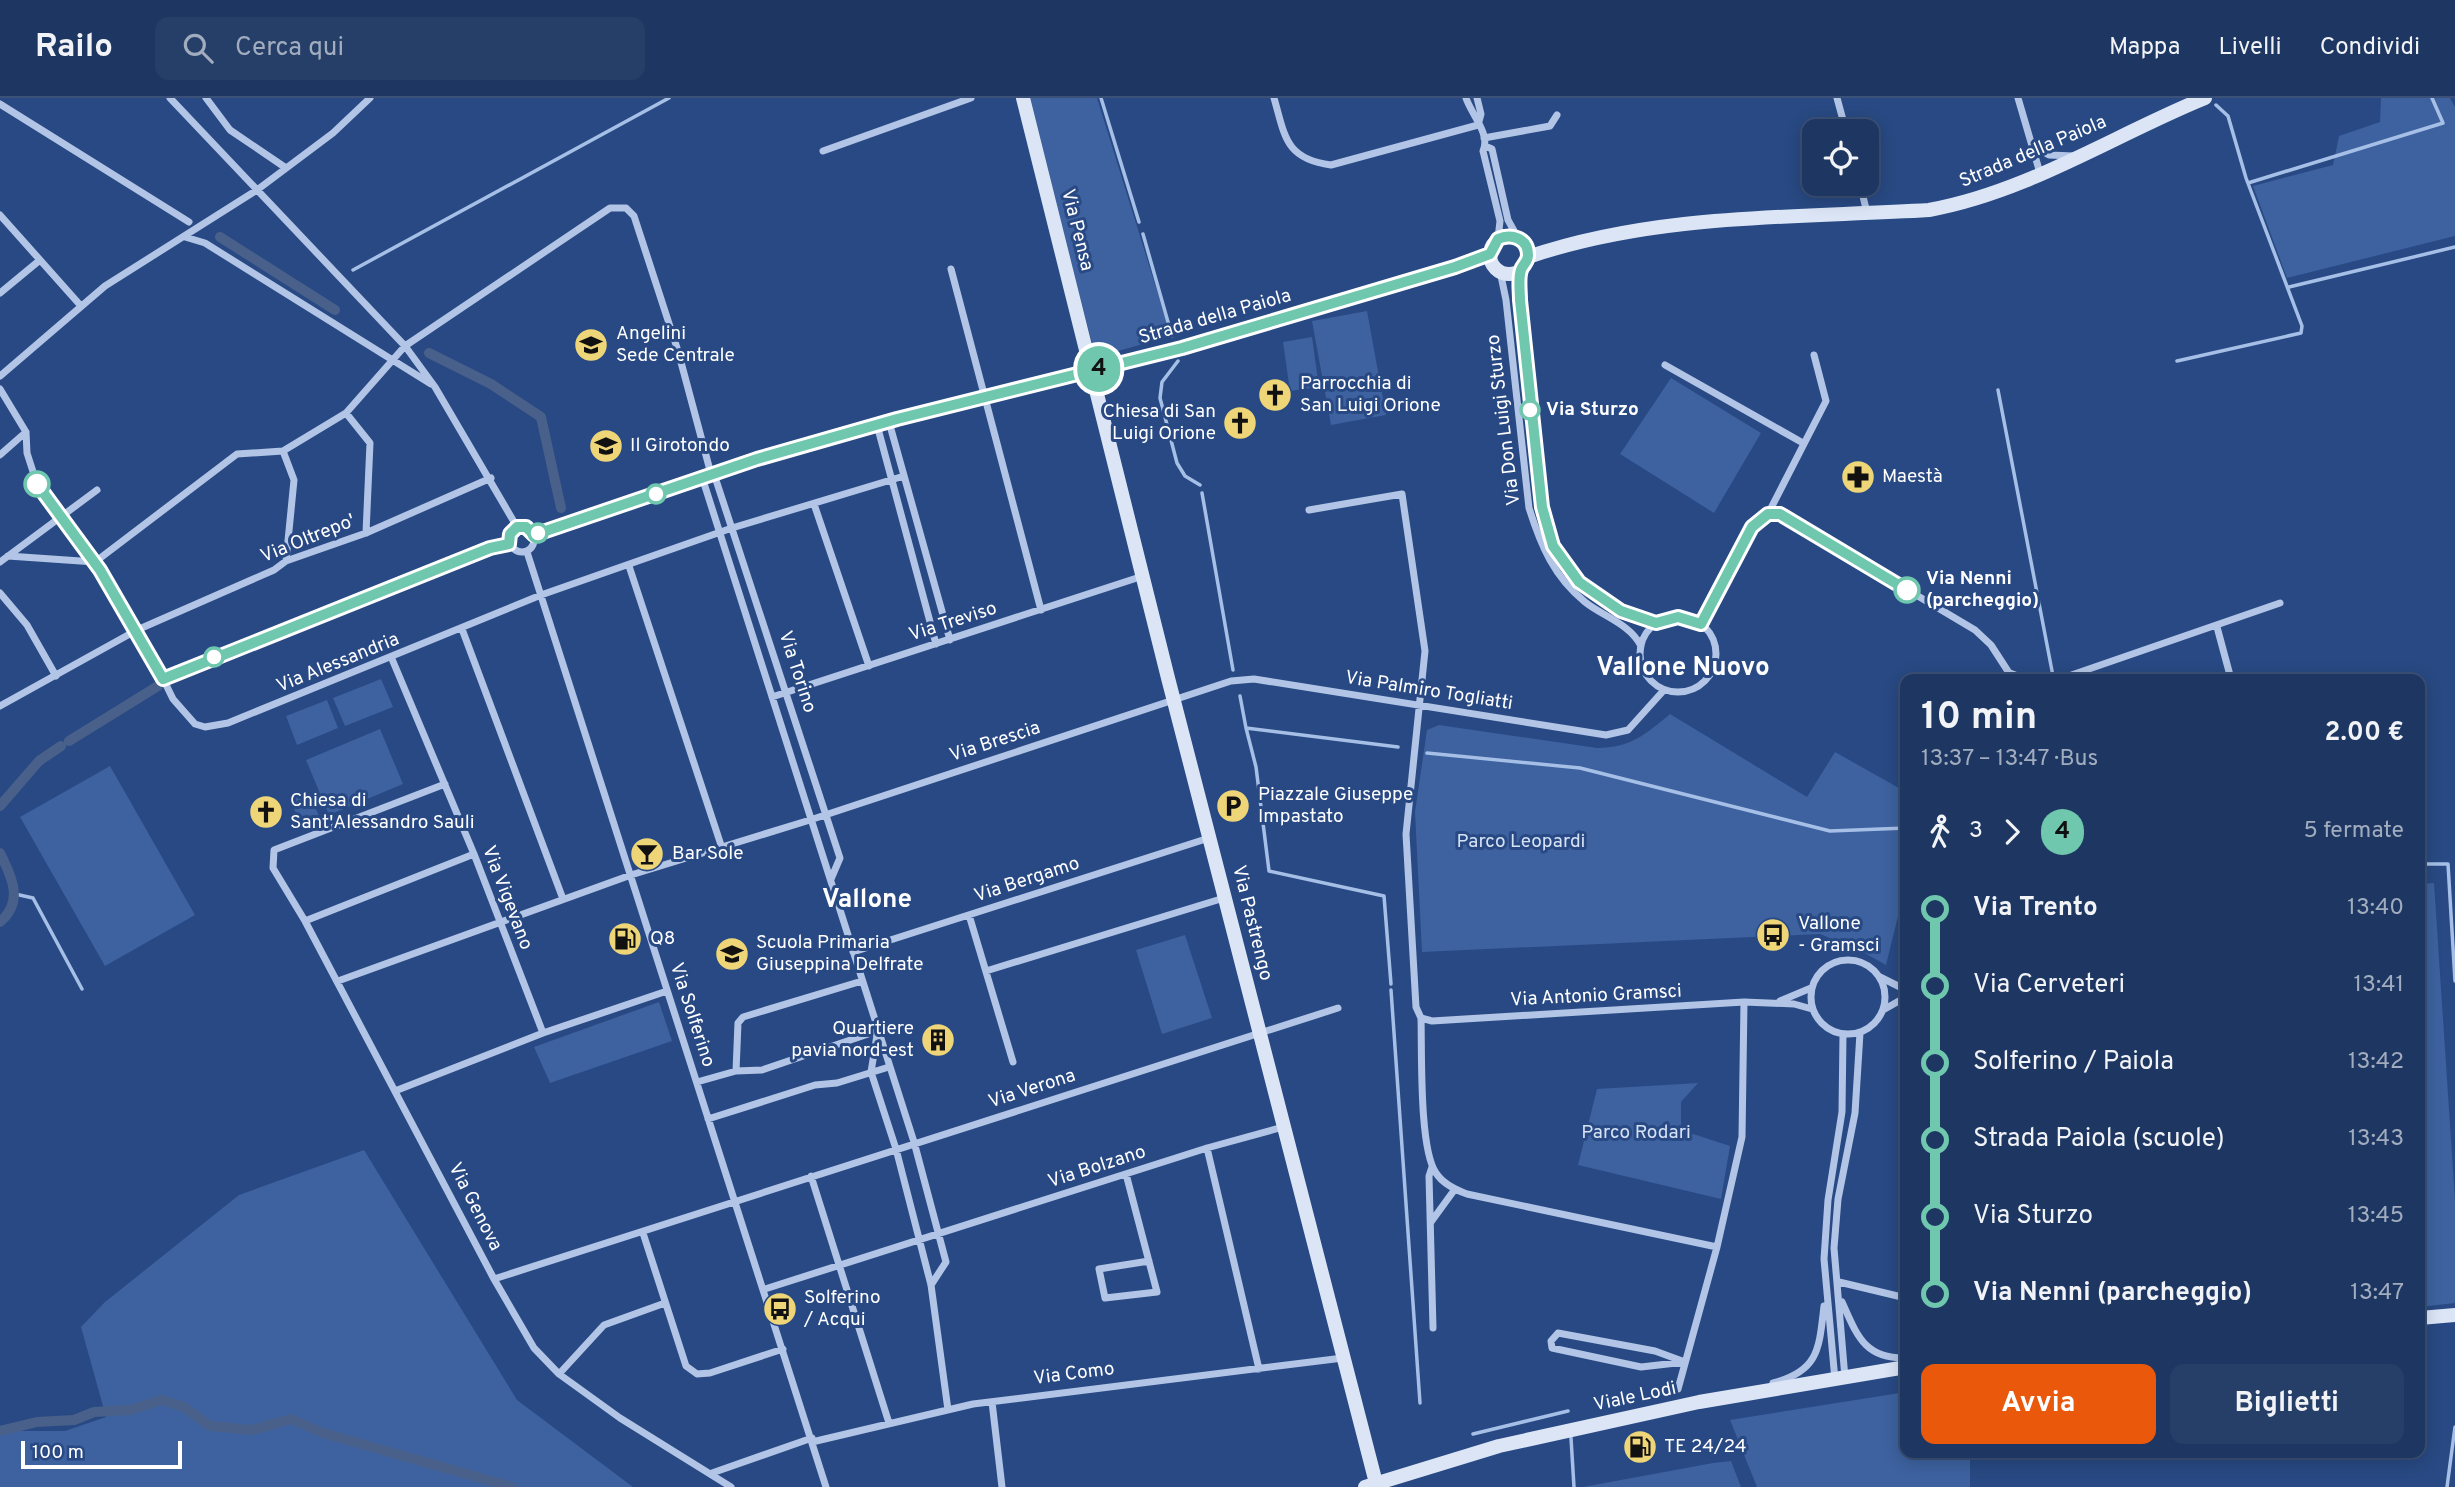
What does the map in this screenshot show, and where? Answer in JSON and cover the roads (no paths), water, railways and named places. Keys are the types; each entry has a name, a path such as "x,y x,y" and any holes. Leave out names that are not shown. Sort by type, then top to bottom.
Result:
{"street":[{"path":"170,98 405,346 435,387 491,478 517,527"},
{"path":"206,98 237,136 286,168"},
{"path":"0,376 105,286 257,190 333,134 370,98"},
{"path":"823,151 971,98"},
{"name":"Via Pensa","path":"1023,98 1092,371"},
{"path":"1274,98 1287,143 1295,152 1314,163 1331,165 1478,125"},
{"path":"1466,98 1484,142 1483,151 1500,221 1495,264"},
{"path":"1476,98 1481,114 1478,125"},
{"path":"1837,98 1843,119"},
{"path":"2018,98 2040,173"},
{"name":"Strada della Paiola","path":"534,535 702,477 877,425 1182,348 1455,267 1495,264 1514,273 1523,252 1733,218 1929,210 1960,204 1987,196 2206,98"},
{"path":"0,104 189,222"},
{"path":"1484,142 1550,126 1557,115"},
{"name":"Via Don Luigi Sturzo","path":"1484,142 1492,149 1508,220 1523,252 1525,360 1542,507 1553,546 1579,582 1621,611 1656,623"},
{"path":"2032,145 2049,155 2078,156"},
{"path":"1863,196 1867,213"},
{"name":"Via Torino","path":"405,346 610,208 626,208 634,216 713,474 788,692 840,858 831,880"},
{"path":"0,215 81,306"},
{"path":"1498,239 1510,236 1523,252"},
{"path":"186,237 205,243 435,387"},
{"path":"0,293 40,260"},
{"name":"Via Don Luigi Sturzo","path":"1495,264 1506,300 1529,508 1537,533 1549,561 1566,584 1586,603 1635,634 1641,646"},
{"path":"951,269 1041,610"},
{"path":"8,556 95,562 237,454 284,451 346,413 405,346"},
{"path":"1701,624 1752,527 1768,514 1826,401 1814,355"},
{"path":"1665,365 1803,443"},
{"name":"Via Pastrengo","path":"1092,371 1343,1358 1373,1486"},
{"path":"0,389 26,432 0,455"},
{"path":"346,413 370,443 366,533"},
{"path":"888,422 950,640"},
{"path":"877,425 936,644"},
{"name":"Via Alessandria","path":"26,432 31,470 95,562 137,630 173,699 195,724 217,727 392,659 541,595 732,528 904,476"},
{"path":"284,451 294,480 286,561"},
{"name":"Via Torino","path":"702,477 914,1142 946,1262 932,1285"},
{"name":"Via Oltrepo'","path":"0,706 137,630 274,570 286,561 366,533 491,478"},
{"path":"0,562 97,490"},
{"path":"1309,510 1402,494 1425,651 1421,705 1410,770 1406,834 1416,1007 1421,1018 1426,1145 1432,1167 1440,1179 1455,1189 1502,1202 1717,1247"},
{"path":"814,504 869,666"},
{"path":"1768,514 1780,514 1975,630 1991,645 2011,674"},
{"path":"517,527 526,527 534,535 534,545 527,551 516,551 509,544 510,534 517,527"},
{"path":"163,679 490,548 509,544"},
{"name":"Via Solferino","path":"527,551 827,1487"},
{"path":"629,566 721,845"},
{"name":"Via Treviso","path":"772,697 1144,576"},
{"path":"0,593 27,625 56,676"},
{"path":"2075,674 2280,603"},
{"path":"1678,617 1701,624 1715,647 1711,673 1691,690 1664,690 1644,672 1641,646 1646,633 1656,623 1678,617"},
{"path":"2217,627 2230,674"},
{"path":"462,629 563,899"},
{"name":"Via Vigevano","path":"392,659 474,854 543,1033"},
{"name":"Via Palmiro Togliatti","path":"1174,699 1231,681 1254,679 1606,735 1628,730 1664,690"},
{"name":"Via Brescia","path":"338,981 631,875 721,845 827,815 1174,699"},
{"name":"Via Genova","path":"445,783 274,850 272,868 338,981 494,1279 534,1348 559,1374 620,1418 731,1487"},
{"name":"Via Bergamo","path":"853,952 1210,838"},
{"path":"305,921 474,854"},
{"path":"986,971 1225,897"},
{"path":"969,915 1013,1062"},
{"path":"1900,987 1879,977 1858,961 1839,961 1818,973 1811,988 1812,1009 1824,1026 1843,1034 1860,1033 1871,1027 1883,1010 1900,1000"},
{"path":"1879,977 1885,994 1883,1010"},
{"path":"736,1071 738,1023 743,1017 862,981"},
{"name":"Via Antonio Gramsci","path":"1773,1004 1811,988"},
{"path":"395,1091 543,1033 667,991"},
{"path":"1678,1389 1717,1247 1742,1137 1744,1002"},
{"name":"Via Antonio Gramsci","path":"1421,1018 1432,1021 1744,1002 1794,1004 1812,1009"},
{"name":"Via Verona","path":"494,1279 1338,1008"},
{"path":"697,1082 736,1071 762,1070 877,1031"},
{"name":"Via Torino","path":"877,1031 871,1072 896,1149 932,1285 948,1410"},
{"path":"1840,1379 1840,1296 1834,1248 1838,1199 1855,1113 1860,1033"},
{"path":"1699,1402 1793,1378 1814,1362 1821,1339 1828,1200 1842,1112 1843,1034"},
{"path":"708,1119 815,1085 837,1083 888,1067"},
{"name":"Via Bolzano","path":"765,1289 1284,1126"},
{"path":"1207,1148 1259,1368"},
{"path":"1432,1167 1429,1175 1433,1328"},
{"path":"1126,1174 1149,1261 1157,1292 1105,1298 1100,1269 1149,1261"},
{"path":"811,1176 889,1423"},
{"path":"1431,1222 1455,1189"},
{"path":"643,1233 687,1366 697,1374 710,1373 783,1349"},
{"path":"1839,1282 1900,1297"},
{"path":"1825,1295 1840,1379"},
{"path":"1840,1296 1860,1342 1878,1354 1900,1357"},
{"path":"559,1374 604,1325 665,1303"},
{"path":"2425,1317 2455,1314"},
{"path":"1558,1333 1567,1333 1655,1351 1685,1362 1641,1367 1617,1364 1552,1348 1551,1341 1558,1333"},
{"name":"Via Como","path":"712,1473 812,1440 948,1410 992,1402 1343,1358"},
{"name":"Viale Lodi","path":"1373,1486 1499,1446 1699,1402 1900,1368"},
{"path":"992,1402 1002,1487"}],"waterway":[{"path":"353,270 669,98"},
{"path":"1101,98 1139,222"},
{"path":"2248,183 2443,123 2432,98"},
{"path":"2177,361 2301,333 2302,326 2246,178 2228,116 2216,105"},
{"path":"1143,234 1172,336"},
{"path":"220,237 335,310"},
{"path":"2289,287 2455,247"},
{"path":"429,353 491,384 541,417 561,508"},
{"path":"1178,361 1162,382 1160,398 1177,463 1185,476 1200,485"},
{"path":"1998,390 2053,674"},
{"path":"1202,493 1233,670"},
{"path":"69,741 158,686"},
{"path":"1240,696 1246,728 1398,747"},
{"path":"1246,728 1256,767 1269,871 1384,896 1391,984"},
{"path":"0,806 39,761 61,746"},
{"path":"1427,753 1580,768 1830,831 1900,828"},
{"path":"0,853 12,880 14,898 12,906 0,922"},
{"path":"2425,864 2448,864 2455,981"},
{"path":"15,894 33,898 82,989"},
{"path":"1391,990 1420,1403"},
{"path":"0,1431 37,1422 74,1420 94,1412 130,1410 162,1400 184,1407 210,1426 252,1430 291,1419 323,1433 512,1487"},
{"path":"1473,1434 1568,1411"},
{"path":"2447,1487 2455,1427"},
{"path":"1571,1438 1574,1487"}],"place":[{"name":"Angelini Sede Centrale","path":"591,345"},
{"name":"Parrocchia di San Luigi Orione","path":"1275,395"},
{"name":"Via Sturzo","path":"1530,410"},
{"name":"Chiesa di San Luigi Orione","path":"1240,423"},
{"name":"Il Girotondo","path":"606,446"},
{"name":"Maestà","path":"1858,477"},
{"name":"Via Nenni (parcheggio)","path":"1907,590"},
{"name":"Piazzale Giuseppe Impastato","path":"1233,806"},
{"name":"Chiesa di Sant'Alessandro Sauli","path":"266,812"},
{"name":"Bar Sole","path":"647,854"},
{"name":"Vallone - Gramsci","path":"1773,935"},
{"name":"Q8","path":"625,939"},
{"name":"Scuola Primaria Giuseppina Delfrate","path":"732,954"},
{"name":"Quartiere pavia nord-est","path":"938,1040"},
{"name":"Solferino / Acqui","path":"780,1309"},
{"name":"TE 24/24","path":"1640,1447"}],"district":[{"name":"Vallone Nuovo","path":"1683,668"},
{"name":"Vallone","path":"867,900"}],"park label":[{"name":"Parco Leopardi","path":"1521,842"},
{"name":"Parco Rodari","path":"1636,1133"}]}
